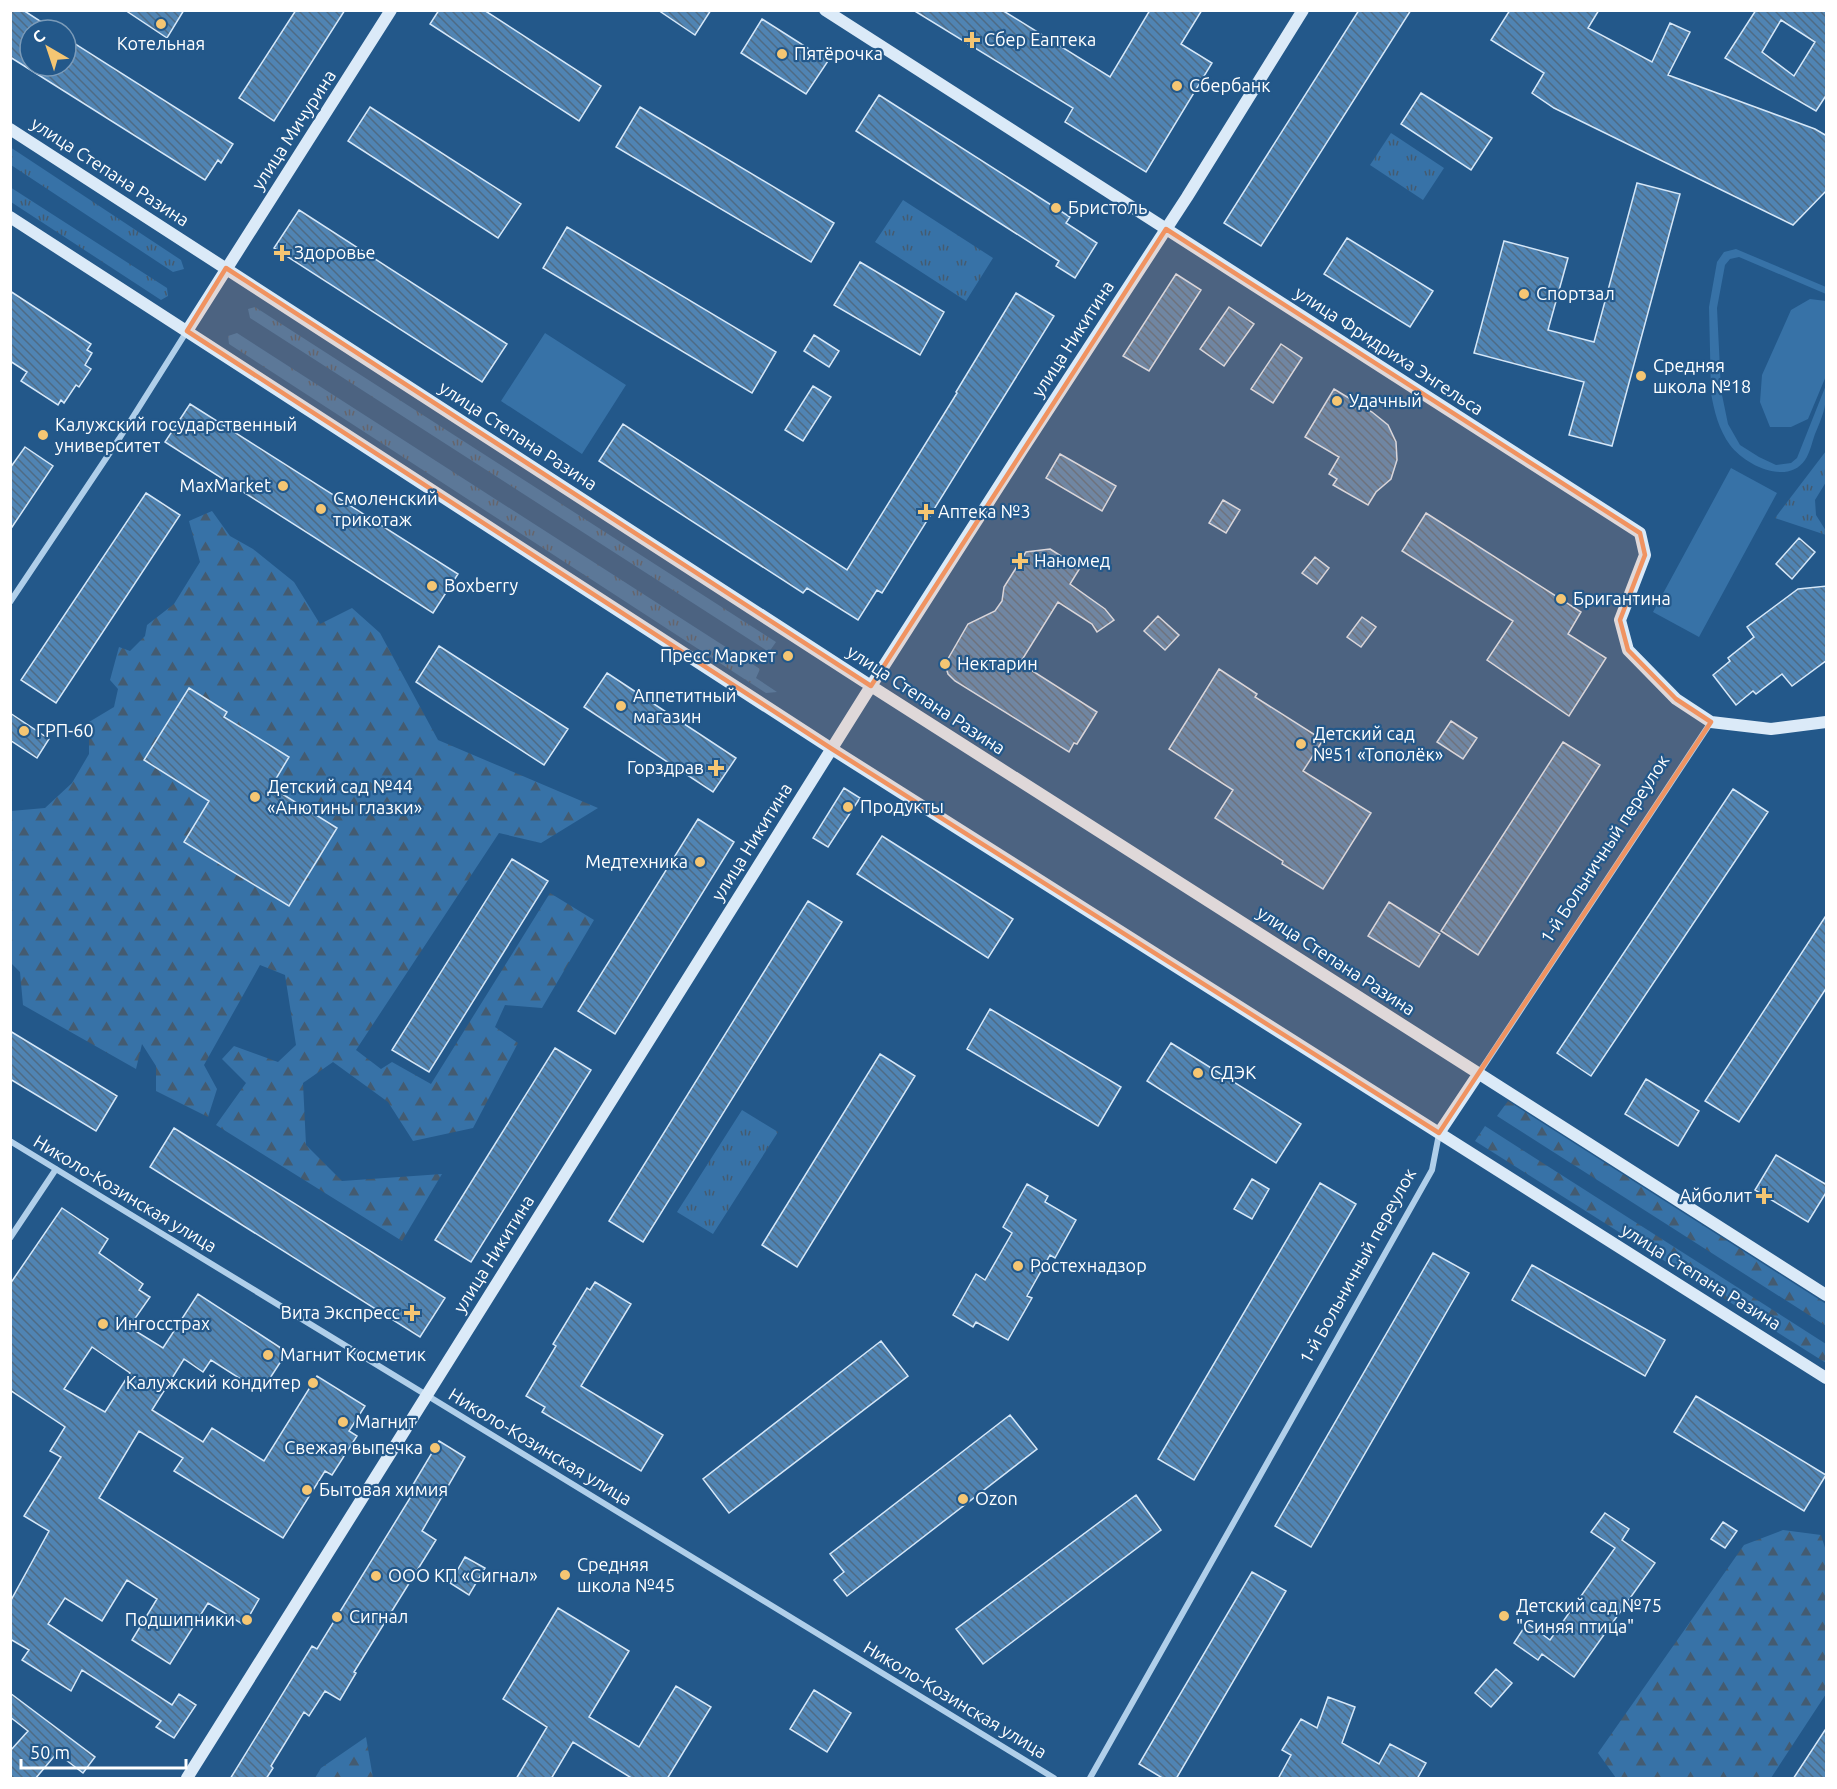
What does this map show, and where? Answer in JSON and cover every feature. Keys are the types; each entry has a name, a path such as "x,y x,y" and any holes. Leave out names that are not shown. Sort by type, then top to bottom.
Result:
{"main road":[{"name":"улица Мичурина","path":"187,331 391,10"},
{"name":"улица Фридриха Энгельса","path":"825,10 1640,533 1645,555 1620,620 1628,650 1676,699 1711,722 1771,729 1827,722"},
{"name":"улица Никитина","path":"187,1779 871,686 1166,229 1303,10"},
{"name":"улица Степана Разина","path":"10,129 871,686 1827,1295"},
{"name":"улица Степана Разина","path":"10,217 832,749 1827,1378"},
{"name":"1-й Больничный переулок","path":"1439,1133 1479,1073"}],"street":[{"path":"10,602 119,439 187,331"},
{"name":"1-й Больничный переулок","path":"1479,1073 1711,722"},
{"name":"1-й Больничный переулок","path":"1090,1779 1432,1170 1439,1133"},
{"name":"Николо-Козинская улица","path":"10,1141 1054,1779"},
{"path":"10,1238 56,1169"}],"highlighted area":[{"path":"1166,229 1640,533 1645,555 1620,620 1628,650 1676,699 1711,722 1439,1133 832,749 187,331 226,268 871,686"}],"green space":[{"path":"1391,133 1444,168 1423,200 1370,165"},
{"path":"10,147 181,260 184,269 173,272 11,165"},
{"path":"10,187 167,288 168,296 161,300 11,202"},
{"path":"903,200 993,258 966,301 875,242"},
{"path":"1736,249 1826,287 1826,294 1739,257 1730,259 1725,265 1717,308 1721,390 1728,424 1740,445 1776,465 1791,463 1797,458 1826,385 1824,410 1808,454 1797,468 1788,471 1766,470 1737,452 1723,433 1714,407 1711,393 1709,307 1717,262 1724,252"},
{"path":"1810,299 1826,301 1826,376 1808,419 1791,427 1770,427 1760,402 1762,375 1791,310"},
{"path":"255,307 776,642 769,652 250,318 248,309"},
{"path":"237,333 760,669 756,678 777,692 766,693 229,344 228,336"},
{"path":"545,333 626,385 582,454 501,401"},
{"path":"1826,451 1826,482 1815,500 1816,515 1826,535 1775,518"},
{"path":"1731,468 1777,493 1699,637 1653,612"},
{"path":"212,511 230,536 253,549 294,582 320,624 352,608 380,633 438,740 598,808 541,843 499,833 356,1050 381,1069 392,1062 431,1084 550,893 594,920 542,1008 505,1005 495,1027 518,1043 473,1128 413,1141 388,1102 333,1062 303,1083 306,1145 342,1181 442,1174 402,1241 216,1125 246,1083 222,1059 234,1046 278,1062 296,1045 285,975 260,965 204,1065 217,1089 208,1117 156,1091 156,1066 142,1044 136,1069 23,1005 20,972 11,963 11,811 45,808 72,783 89,754 89,722 114,707 118,689 110,680 119,647 130,651 145,636 147,625 174,604 200,562 189,521"},
{"path":"1508,1101 1826,1304 1826,1326 1497,1116"},
{"path":"742,1110 778,1132 713,1234 677,1212"},
{"path":"1485,1126 1826,1344 1826,1363 1475,1141"},
{"path":"1783,1530 1821,1535 1826,1551 1826,1694 1771,1778 1616,1778 1598,1753 1744,1545"},
{"path":"366,1737 373,1778 315,1778 321,1768"}],"building":[{"path":"10,10 23,10 35,18 18,18 18,62 10,57"},
{"name":"Котельная","path":"125,10 184,10 167,38"},
{"path":"296,10 345,10 274,121 239,98"},
{"path":"439,10 484,10 601,86 579,121 430,24"},
{"path":"658,10 711,10 695,35"},
{"path":"913,10 1002,10 1110,77 1150,10 1202,10 1181,44 1212,63 1146,172 1065,122 1073,108"},
{"path":"1359,10 1411,10 1261,246 1224,223"},
{"path":"1510,10 1599,10 1588,28 1652,62 1670,23 1690,32 1668,75 1815,129 1827,136 1827,190 1793,225 1554,108 1532,93 1544,73 1491,40"},
{"path":"1756,10 1827,10 1827,94 1816,111 1725,58","holes":["1781,20 1815,42 1794,76 1762,52"]},
{"path":"762,19 828,61 806,94 741,53"},
{"path":"78,46 233,144 221,163 218,160 205,180 43,78 78,78"},
{"path":"1421,93 1492,138 1471,170 1401,124"},
{"path":"879,95 1070,217 1066,223 1097,243 1075,278 1056,266 1059,261 856,131"},
{"path":"370,107 521,204 498,238 348,141"},
{"path":"640,107 834,223 811,262 616,147"},
{"path":"1637,183 1680,194 1612,446 1569,435 1584,382 1474,353 1504,241 1568,258 1548,330 1594,342"},
{"path":"299,210 507,344 482,382 274,248"},
{"path":"567,227 776,352 752,393 543,268"},
{"path":"1347,238 1433,291 1410,327 1324,274"},
{"path":"860,262 944,312 920,355 834,305"},
{"path":"1176,274 1201,290 1149,371 1123,356"},
{"path":"10,291 91,344 87,350 92,353 85,365 91,369 64,403 61,400 58,405 21,381 27,372 10,361"},
{"path":"1016,293 1054,316 882,593 877,590 858,620 807,588 803,593 599,461 623,424 847,570"},
{"path":"1229,307 1254,324 1224,366 1200,349"},
{"path":"814,335 839,351 829,367 804,351"},
{"path":"1281,344 1302,358 1273,403 1251,389"},
{"path":"813,386 831,397 803,441 785,430"},
{"path":"1334,389 1372,412 1388,425 1396,442 1397,460 1391,479 1376,492 1368,505 1333,485 1337,479 1329,474 1339,457 1305,437"},
{"path":"190,404 458,574 433,613 165,442"},
{"path":"25,447 53,466 10,530 10,468"},
{"path":"1060,454 1116,486 1102,511 1046,478"},
{"path":"146,493 180,515 56,703 21,680"},
{"path":"1223,500 1240,510 1226,533 1209,523"},
{"path":"1426,513 1581,612 1568,634 1606,658 1569,716 1487,660 1513,621 1402,551"},
{"path":"1799,538 1815,552 1792,579 1776,564"},
{"path":"1050,549 1080,568 1070,584 1105,609 1114,620 1097,632 1092,624 1058,602 1020,663 1097,712 1077,744 1074,743 1069,752 955,681 948,674 945,664 968,624 995,611 1002,601 1004,587 1026,552"},
{"path":"1315,557 1329,568 1317,584 1302,573"},
{"path":"1827,586 1827,660 1792,686 1782,674 1756,694 1753,691 1736,705 1713,675 1730,661 1728,658 1754,637 1747,627 1798,589"},
{"path":"1158,616 1179,635 1165,650 1144,631"},
{"path":"1362,617 1376,627 1361,647 1347,637"},
{"path":"439,646 568,729 544,765 416,682"},
{"path":"1219,669 1257,694 1255,697 1323,740 1303,771 1371,813 1323,889 1215,818 1233,790 1169,749"},
{"path":"607,673 736,758 713,792 584,707"},
{"path":"189,688 227,712 224,717 289,757 271,787 337,828 289,906 184,842 209,801 144,760"},
{"name":"ГРП-60","path":"10,713 49,739 37,758 10,740"},
{"path":"1451,721 1477,738 1463,759 1437,742"},
{"path":"1563,742 1600,765 1478,955 1441,931"},
{"path":"844,788 860,798 828,847 813,838"},
{"path":"1733,789 1768,812 1591,1076 1557,1053"},
{"path":"698,819 734,842 615,1034 578,1011"},
{"path":"882,836 1013,919 988,958 857,874"},
{"path":"512,859 548,881 429,1072 392,1050"},
{"path":"808,901 842,922 643,1242 609,1221"},
{"path":"1389,902 1440,934 1419,967 1368,936"},
{"path":"1827,914 1827,987 1739,1122 1705,1101"},
{"path":"990,1009 1121,1087 1098,1126 967,1049"},
{"path":"10,1031 117,1096 96,1131 10,1079"},
{"path":"1171,1043 1301,1124 1276,1163 1147,1081"},
{"path":"555,1048 591,1070 471,1262 435,1240"},
{"path":"880,1054 915,1076 797,1267 762,1245"},
{"path":"1646,1079 1699,1111 1678,1146 1625,1114"},
{"path":"174,1128 445,1298 420,1337 150,1167"},
{"path":"1776,1155 1827,1185 1827,1191 1808,1222 1755,1190"},
{"path":"1252,1179 1269,1189 1252,1219 1234,1209"},
{"path":"1320,1183 1356,1204 1194,1480 1158,1459"},
{"name":"Ростехнадзор","path":"1027,1184 1048,1196 1045,1202 1076,1220 1055,1258 1050,1255 1027,1296 1032,1298 1008,1340 976,1322 973,1327 953,1315 976,1274 985,1280 1012,1233 1003,1227"},
{"path":"62,1208 108,1239 99,1253 143,1284 139,1290 150,1297 129,1327 163,1348 198,1294 287,1352 261,1392 211,1360 203,1372 184,1359 152,1410 203,1442 212,1428 264,1461 317,1376 365,1406 349,1431 357,1436 332,1475 325,1471 283,1538 174,1471 183,1458 139,1431 99,1498 259,1599 244,1625 208,1603 170,1664 132,1640 157,1599 127,1580 102,1621 65,1598 48,1624 172,1705 179,1694 196,1705 174,1738 156,1727 161,1721 82,1670 71,1691 22,1660 29,1650 10,1639 10,1602 49,1531 24,1516 61,1457 50,1451 65,1427 10,1390 10,1284","holes":["92,1347 130,1373 105,1412 64,1389"]},
{"path":"1433,1253 1469,1273 1311,1547 1275,1526"},
{"path":"1532,1265 1665,1340 1645,1376 1512,1300"},
{"path":"595,1282 631,1304 581,1386 663,1435 641,1471 542,1412 545,1407 526,1396 556,1346 553,1344 587,1288 590,1290"},
{"path":"881,1341 908,1376 729,1513 703,1479"},
{"path":"1696,1396 1826,1475 1804,1511 1674,1432"},
{"path":"1010,1415 1037,1449 847,1596 834,1580 844,1572 830,1554"},
{"path":"439,1441 465,1457 422,1531 436,1540 354,1672 356,1673 340,1700 325,1691 309,1716 304,1712 271,1766 273,1768 266,1779 230,1779 312,1646 317,1649 415,1490 411,1488"},
{"path":"1136,1495 1161,1530 983,1664 956,1629"},
{"path":"1605,1513 1629,1529 1622,1540 1655,1563 1574,1677 1542,1654 1538,1660 1514,1643 1527,1623 1550,1640 1615,1548 1591,1532"},
{"path":"1723,1522 1737,1531 1725,1548 1711,1539"},
{"path":"465,1557 485,1568 469,1595 450,1583"},
{"path":"1252,1572 1286,1591 1176,1779 1164,1779 1139,1764"},
{"path":"558,1608 629,1651 589,1717 639,1747 676,1686 711,1707 667,1779 633,1779 573,1742 551,1779 516,1779 547,1727 503,1699"},
{"path":"1496,1669 1512,1683 1491,1707 1475,1693"},
{"path":"814,1690 851,1713 827,1752 790,1729"},
{"path":"10,1693 95,1757 83,1773 57,1753 35,1779 10,1779 10,1751 28,1731 10,1717"},
{"path":"1328,1697 1355,1707 1342,1743 1379,1764 1390,1744 1426,1763 1417,1779 1278,1779 1291,1755 1282,1750 1301,1719 1317,1728"},
{"path":"1827,1727 1827,1779 1793,1779"}],"place":[{"name":"Котельная","path":"161,24"},
{"name":"Сбер Еаптека","path":"972,40"},
{"name":"Пятёрочка","path":"782,54"},
{"name":"Сбербанк","path":"1177,86"},
{"name":"Бристоль","path":"1056,208"},
{"name":"Здоровье","path":"282,253"},
{"name":"Спортзал","path":"1524,294"},
{"name":"Средняя школа №18","path":"1641,376"},
{"name":"Удачный","path":"1337,401"},
{"name":"Калужский государственный университет","path":"43,435"},
{"name":"MaxMarket","path":"283,486"},
{"name":"Смоленский трикотаж","path":"321,509"},
{"name":"Аптека №3","path":"926,512"},
{"name":"Наномед","path":"1020,561"},
{"name":"Boxberry","path":"432,586"},
{"name":"Бригантина","path":"1561,599"},
{"name":"Пресс Маркет","path":"788,656"},
{"name":"Нектарин","path":"945,664"},
{"name":"Аппетитный магазин","path":"621,706"},
{"name":"ГРП-60","path":"24,731"},
{"name":"Детский сад №51 «Тополёк»","path":"1301,744"},
{"name":"Горздрав","path":"716,768"},
{"name":"Детский сад №44 «Анютины глазки»","path":"255,797"},
{"name":"Продукты","path":"848,807"},
{"name":"Медтехника","path":"700,862"},
{"name":"СДЭК","path":"1198,1073"},
{"name":"Айболит","path":"1764,1196"},
{"name":"Ростехнадзор","path":"1018,1266"},
{"name":"Вита Экспресс","path":"412,1313"},
{"name":"Ингосстрах","path":"103,1324"},
{"name":"Магнит Косметик","path":"268,1355"},
{"name":"Калужский кондитер","path":"313,1383"},
{"name":"Магнит","path":"343,1422"},
{"name":"Свежая выпечка","path":"435,1448"},
{"name":"Бытовая химия","path":"307,1490"},
{"name":"Ozon","path":"963,1499"},
{"name":"Средняя школа №45","path":"565,1575"},
{"name":"ООО КП «Сигнал»","path":"376,1576"},
{"name":"Детский сад №75 \"Синяя птица\"","path":"1504,1616"},
{"name":"Сигнал","path":"337,1617"},
{"name":"Подшипники","path":"247,1620"}]}
